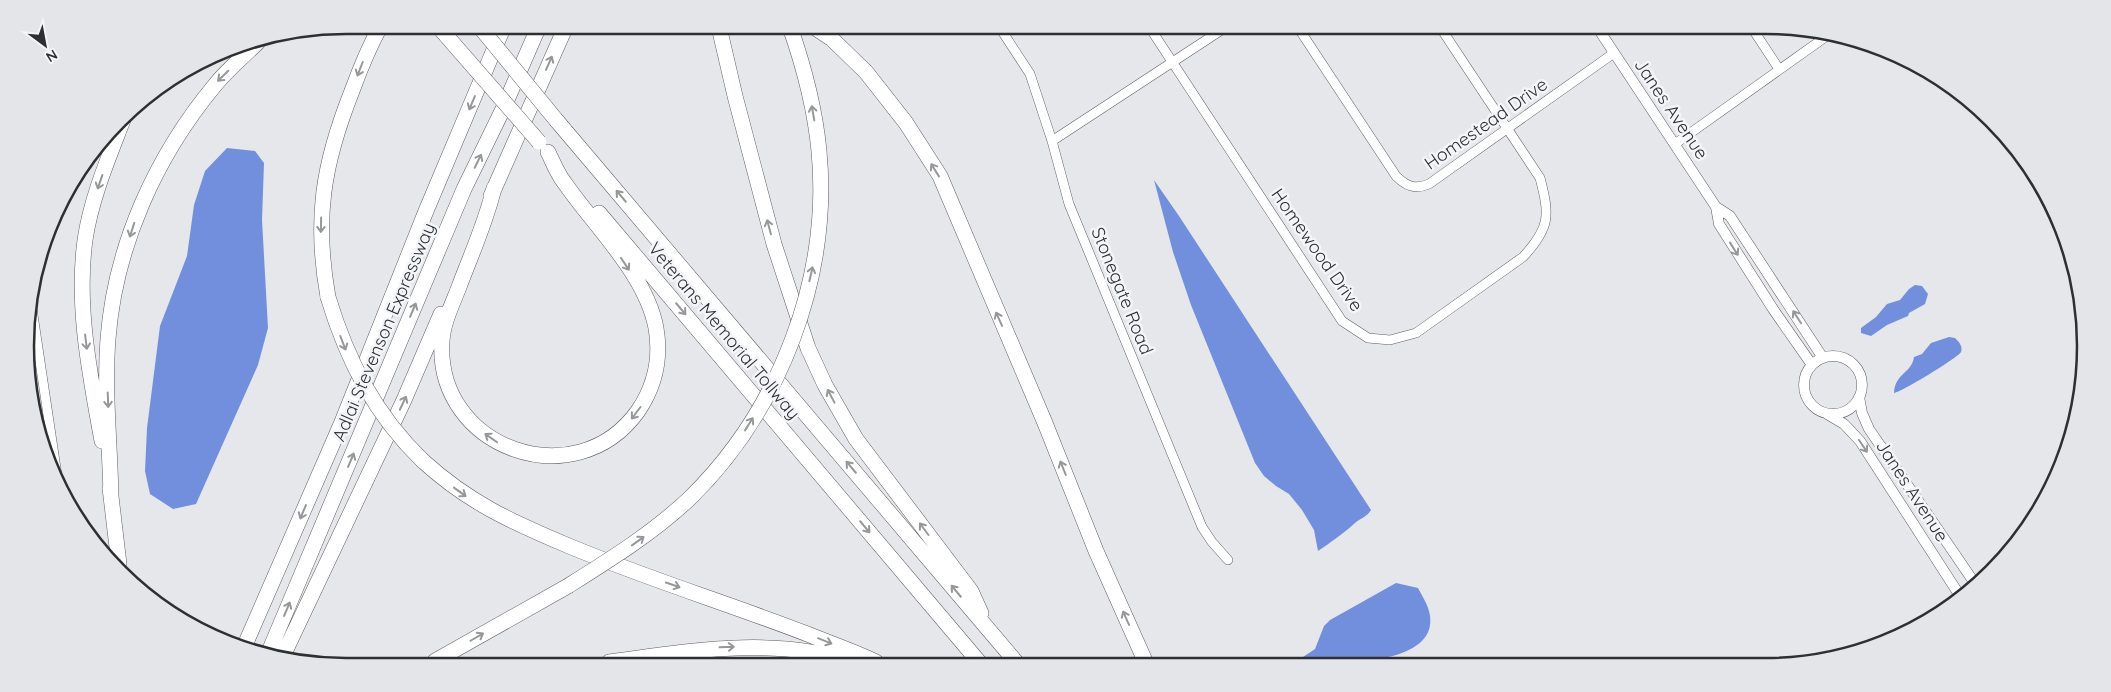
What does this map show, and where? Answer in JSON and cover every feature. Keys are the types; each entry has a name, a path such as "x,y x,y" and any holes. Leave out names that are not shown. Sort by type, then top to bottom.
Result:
{"highway":[{"path":"376,34 368,49 336,130 325,176 321,220 321,252 328,297 348,356 366,390 388,422 444,480 468,498 524,527 615,565 780,624 866,658"},
{"name":"Veterans Memorial Tollway","path":"445,34 977,658"},
{"name":"Veterans Memorial Tollway","path":"486,34 557,121 1013,658"},
{"name":"Adlai Stevenson Expressway","path":"246,642 342,422 426,211 501,34"},
{"name":"Adlai Stevenson Expressway","path":"270,649 464,189 503,109 536,34"},
{"path":"285,652 404,400 494,188 562,34"},
{"path":"715,34 735,96"},
{"path":"721,34 774,244 808,348 825,385 856,439 971,591 987,628"},
{"path":"440,658 568,586 621,553 654,529 704,484 749,425 770,389 788,351 805,299 816,250 820,195 819,154 812,104 792,34"},
{"path":"824,34 866,72 906,123 940,176 1045,423 1096,551 1144,658"},
{"path":"119,560 112,497 107,384 108,338 121,265 134,224 149,188 179,133 216,84 252,48"},
{"path":"112,497 90,375 82,310 82,264 95,198 119,132"},
{"path":"494,188 489,209 446,320 442,340 442,364 448,384 462,412 472,423 496,442 509,449 548,456 563,455 592,448 620,431 629,423 645,401 656,370 658,343 656,329 653,314 634,277 563,181 543,147"},
{"path":"637,658 706,648 747,647 793,649 839,658"}],"street":[{"name":"Stonegate Road","path":"1004,34 1030,74 1052,142 1069,204 1202,527 1228,560"},
{"name":"Homewood Drive","path":"1154,34 1342,321 1368,338 1390,340 1416,333 1523,257 1536,243 1545,226 1548,207 1540,178 1445,34"},
{"path":"1052,142 1216,34"},
{"name":"Homestead Drive","path":"1302,34 1396,176 1409,186 1416,188 1429,184 1614,53"},
{"name":"Janes Avenue","path":"1602,34 1716,207 1719,224 1772,309 1812,365 1806,374 1803,384 1805,394 1814,407 1844,424 1860,441 1957,592"},
{"path":"1756,34 1780,69"},
{"path":"1675,144 1821,39"},
{"name":"Janes Avenue","path":"1716,207 1730,216 1823,358 1834,356 1844,358 1852,363 1861,379 1862,388 1859,397 1862,413 1869,429 1972,580"},
{"path":"34,323 54,456"},
{"path":"1812,365 1823,358"},
{"path":"1828,414 1846,411 1854,405 1859,397"}],"water":[{"path":"227,148 255,151 264,163 262,220 268,328 258,365 196,504 173,509 150,494 145,471 147,428 160,326 187,256 194,205 205,171"},
{"path":"1154,180 1371,510 1366,516 1318,551 1314,530 1302,510 1289,494 1264,476 1255,463 1191,305 1173,252"},
{"path":"1915,285 1922,286 1928,294 1925,304 1909,313 1908,316 1887,325 1871,336 1861,333 1861,328 1876,317 1887,304 1900,300"},
{"path":"1949,337 1955,338 1959,343 1961,352 1951,361 1894,393 1897,381 1910,367 1914,357 1922,354 1931,343"},
{"path":"1396,583 1418,588 1430,616 1427,633 1416,646 1398,654 1381,658 1302,658 1315,649 1324,626 1330,620"}]}
